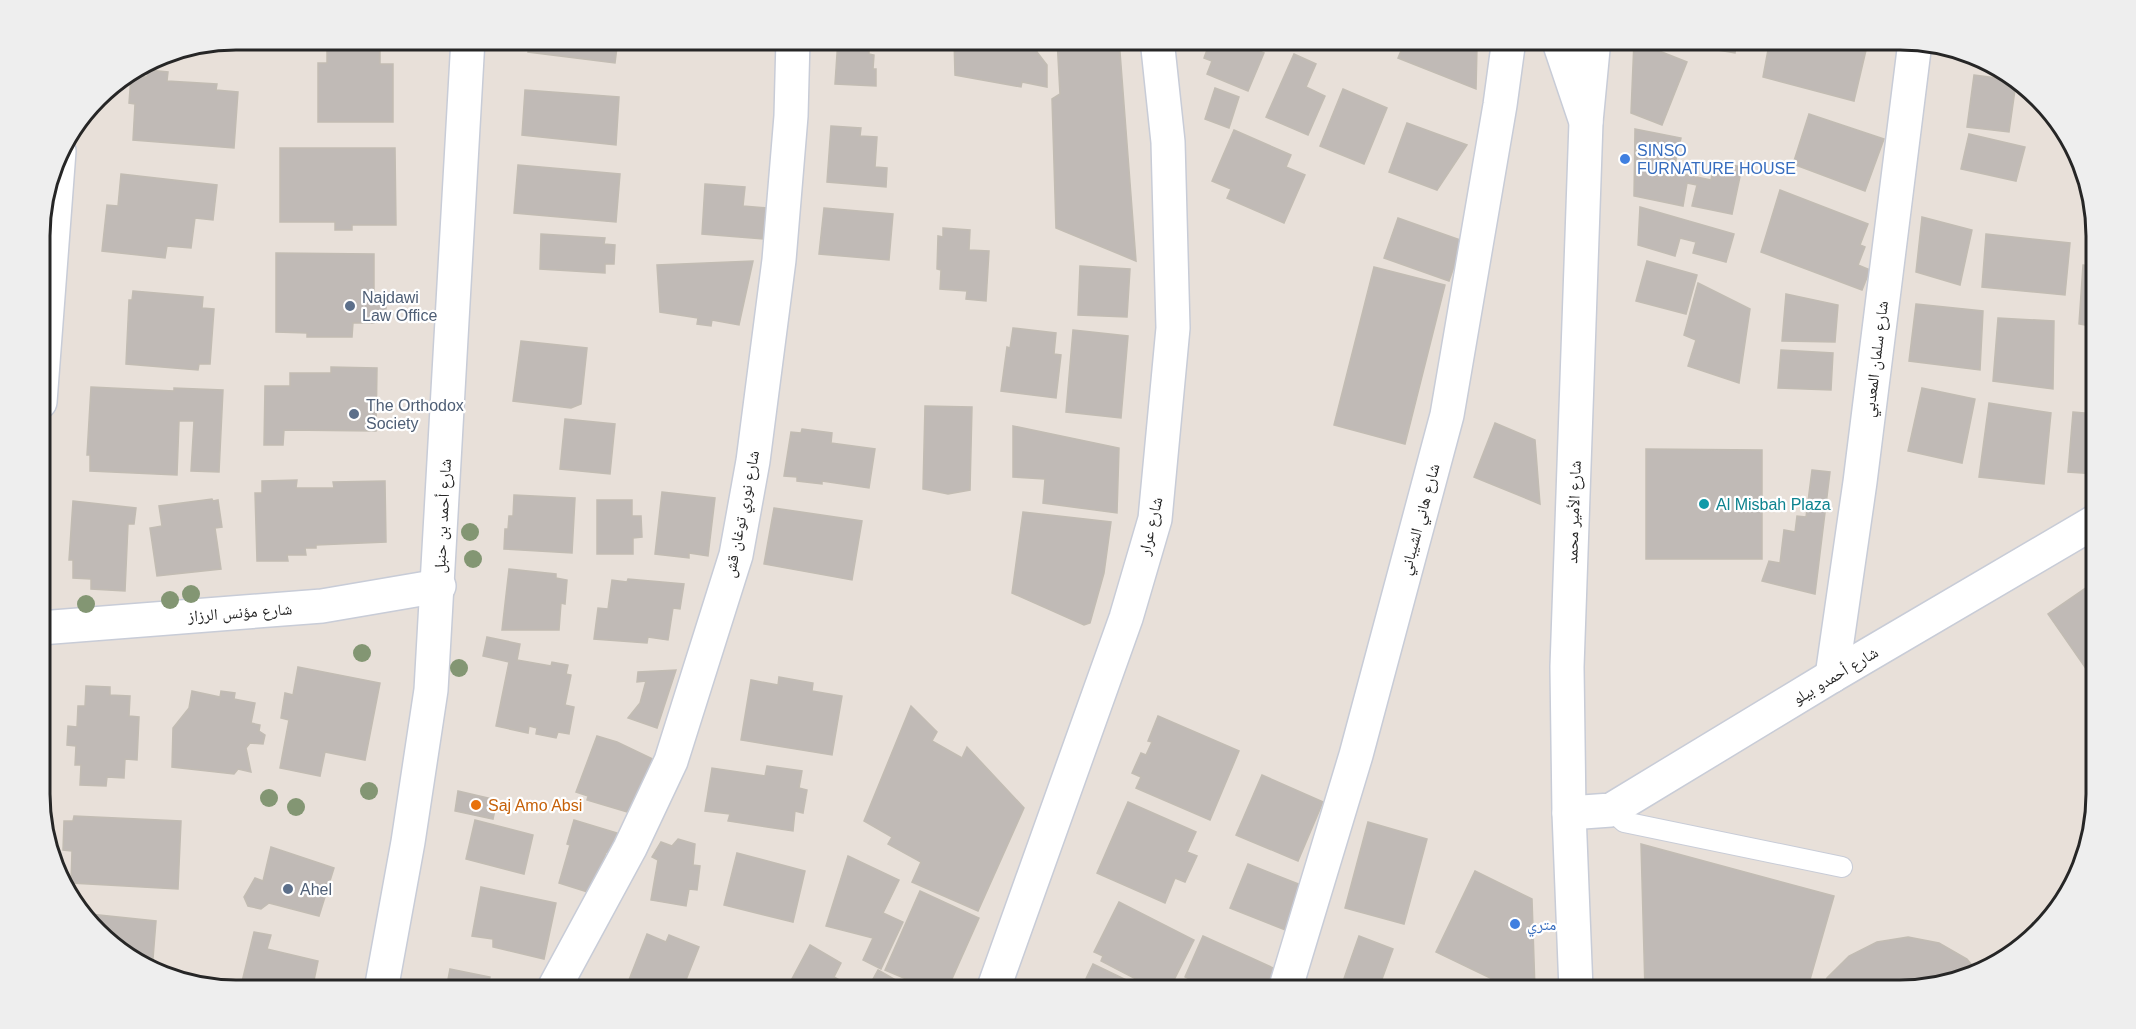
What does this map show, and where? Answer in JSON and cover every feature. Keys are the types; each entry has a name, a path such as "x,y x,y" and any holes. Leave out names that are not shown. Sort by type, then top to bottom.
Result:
{"street":[{"name":"شارع أحمد بن حنبل","path":"383,980 426,728 439,586 467,50"},
{"name":"شارع نوري توغان قش","path":"559,980 630,848 671,761 736,555 753,461 779,260 791,116 793,50"},
{"name":"شارع عرار","path":"997,980 1118,640 1155,519 1173,328 1168,142 1158,50"},
{"name":"شارع هاني الشيباني","path":"1288,979 1353,766 1447,415 1508,50"},
{"name":"شارع الأمير محمد","path":"1562,50 1586,122 1567,667 1569,813 1576,979"},
{"path":"1586,122 1593,50"},
{"name":"شارع سلمان المعدبي","path":"1832,676 1860,482 1914,50"},
{"name":"شارع أحمدو بيلو","path":"1569,813 1611,810 1832,676 2086,527"},
{"name":"شارع مؤنس الرزاز","path":"50,627 322,606 439,586"}],"lane":[{"path":"1611,810 1624,822 1842,867"}],"building":[{"path":"327,50 380,50 380,64 393,64 393,122 318,122 318,63 327,63"},
{"path":"528,50 617,50 615,63 528,52"},
{"path":"837,50 869,50 869,54 874,55 873,69 876,69 876,86 835,84"},
{"path":"954,50 1037,50 1047,65 1047,87 1022,82 1021,87 955,75"},
{"path":"1058,50 1120,50 1136,261 1056,228 1052,99 1060,94"},
{"path":"1207,50 1257,50 1264,53 1248,91 1207,74 1212,61 1204,58"},
{"path":"1401,50 1477,50 1476,89 1398,58"},
{"path":"1634,50 1657,50 1687,62 1662,125 1631,113"},
{"path":"1717,50 1735,50 1735,53"},
{"path":"1768,50 1866,50 1854,101 1763,77"},
{"path":"1294,54 1316,64 1306,87 1325,96 1308,135 1266,117"},
{"path":"150,70 168,72 167,81 217,84 216,90 238,92 234,148 133,140 135,104 129,103 131,82 138,76 147,77"},
{"path":"1974,75 2000,78 2015,89 2009,132 1967,127"},
{"path":"1215,88 1239,97 1229,128 1205,119"},
{"path":"1343,89 1387,108 1364,164 1320,146"},
{"path":"525,90 619,97 616,145 522,135"},
{"path":"1809,114 1884,139 1865,191 1793,164"},
{"path":"1407,123 1467,145 1437,190 1389,172"},
{"path":"831,126 861,128 860,136 877,137 875,167 887,168 886,187 827,182"},
{"path":"1635,129 1681,138 1673,172 1711,180 1714,161 1742,167 1732,214 1692,206 1697,185 1687,183 1683,206 1634,196"},
{"path":"1234,130 1291,155 1286,167 1305,175 1284,223 1227,198 1231,189 1212,181"},
{"path":"1969,134 2025,147 2016,181 1961,169"},
{"path":"280,148 395,148 396,225 352,225 352,230 335,230 335,222 280,222"},
{"path":"518,165 620,174 616,222 514,213"},
{"path":"121,174 217,185 213,220 195,218 191,248 167,246 165,258 102,251 107,205 118,206"},
{"path":"705,184 745,187 743,206 767,208 764,239 702,234"},
{"path":"1780,190 1868,224 1860,245 1865,247 1858,265 1870,270 1862,290 1761,252"},
{"path":"1640,207 1734,234 1726,262 1693,253 1696,242 1680,238 1675,256 1638,245"},
{"path":"824,208 893,214 889,260 819,254"},
{"path":"1922,217 1972,230 1960,285 1916,272"},
{"path":"1398,218 1463,241 1449,281 1384,258"},
{"path":"943,228 970,230 969,250 989,251 986,301 966,299 967,291 940,289 941,270 937,269 938,236 943,237"},
{"path":"541,234 605,238 604,244 615,245 614,264 605,264 605,273 540,269"},
{"path":"1986,234 2070,243 2065,295 1982,287"},
{"path":"276,253 374,254 374,292 386,300 386,314 374,323 353,323 352,337 307,337 307,333 276,332"},
{"path":"753,261 739,325 712,320 711,326 697,324 698,318 660,312 657,265"},
{"path":"1647,261 1697,275 1686,314 1636,301"},
{"path":"2083,265 2086,265 2086,325 2079,324"},
{"path":"1080,266 1130,269 1127,317 1078,315"},
{"path":"1374,267 1445,285 1405,444 1334,425"},
{"path":"1698,283 1750,309 1739,383 1688,366 1696,340 1684,335"},
{"path":"133,291 203,297 202,308 214,309 210,364 199,364 198,370 126,364 129,300 132,300"},
{"path":"1786,294 1838,305 1835,342 1782,341"},
{"path":"1916,304 1983,311 1980,370 1909,361"},
{"path":"1998,318 2054,321 2053,389 1993,381"},
{"path":"1013,328 1056,333 1054,354 1061,355 1056,398 1001,391 1007,347 1010,348"},
{"path":"1073,330 1128,336 1121,418 1066,412"},
{"path":"521,341 587,348 581,404 571,408 513,401"},
{"path":"1781,350 1833,353 1831,390 1778,388"},
{"path":"331,367 377,368 376,431 284,430 283,445 264,445 265,386 290,386 290,373 331,373"},
{"path":"91,387 174,391 174,388 223,390 219,472 191,471 194,421 179,421 177,475 90,471 90,455 87,455"},
{"path":"1922,388 1975,399 1962,463 1908,451"},
{"path":"1989,403 2051,413 2044,484 1979,477"},
{"path":"925,406 972,407 970,490 948,494 923,489"},
{"path":"2073,412 2086,413 2086,473 2068,472"},
{"path":"565,419 615,424 610,474 560,469"},
{"path":"1495,423 1535,440 1540,504 1474,477"},
{"path":"1013,426 1119,448 1117,513 1043,503 1045,479 1013,477"},
{"path":"802,429 832,433 831,443 875,449 869,488 822,481 822,484 797,481 797,477 784,476 791,432 801,433"},
{"name":"Al Misbah Plaza","path":"1646,449 1762,450 1762,559 1646,559"},
{"path":"1812,470 1830,472 1815,594 1762,581 1769,561 1780,563 1784,530 1795,532 1797,516 1806,517"},
{"path":"297,480 296,488 334,488 333,482 385,481 386,542 316,545 316,548 305,548 306,555 287,555 288,561 257,561 255,493 262,493 262,481"},
{"path":"662,492 715,498 708,556 689,553 689,558 655,554"},
{"path":"514,495 575,498 572,553 504,549 505,529 508,529 509,516 513,516"},
{"path":"212,499 213,501 218,500 222,527 215,528 221,569 157,576 150,528 162,526 159,506"},
{"path":"597,500 632,500 632,516 641,516 642,537 633,538 633,554 597,554"},
{"path":"73,501 136,508 134,524 128,524 125,591 91,589 91,579 73,578 73,560 69,560"},
{"path":"774,508 862,521 852,580 764,564"},
{"path":"1023,512 1111,522 1104,573 1090,623 1084,625 1012,593"},
{"path":"509,569 556,574 556,578 567,580 565,604 561,603 559,630 502,630"},
{"path":"628,579 684,584 680,609 673,608 668,640 648,637 647,643 594,639 598,608 608,609 612,580 627,582"},
{"path":"2086,588 2086,669 2048,614"},
{"path":"487,637 520,644 517,660 551,666 552,662 568,665 566,674 571,675 565,705 574,707 569,734 558,732 556,738 536,734 537,728 529,726 528,733 496,726 509,662 483,656"},
{"path":"298,667 380,683 365,760 325,752 320,776 280,768 289,720 281,718 285,693 293,695"},
{"path":"676,670 657,728 628,718 640,703 646,681 637,682 638,672"},
{"path":"779,677 813,683 812,691 842,696 832,755 741,740 751,680 778,685"},
{"path":"86,686 110,687 110,695 130,696 129,716 139,717 137,760 125,759 124,778 107,777 106,786 80,785 81,765 75,765 76,746 67,745 68,726 77,727 78,706 85,706"},
{"path":"192,691 220,697 221,691 235,693 234,699 255,703 251,723 260,725 259,731 265,735 263,744 250,743 246,748 251,772 238,769 234,774 172,767 173,728 189,708"},
{"path":"911,706 937,732 932,741 962,758 967,747 1024,808 978,911 912,882 921,862 888,844 892,837 864,821"},
{"path":"1158,716 1239,751 1210,820 1136,788 1141,777 1132,773 1141,753 1146,755 1152,742 1148,741"},
{"path":"597,736 617,742 655,760 631,813 587,800 588,796 576,792"},
{"path":"767,766 802,771 799,788 807,790 803,813 795,811 793,831 728,821 730,814 705,811 712,768 765,776"},
{"path":"1262,775 1323,802 1298,861 1236,835"},
{"path":"458,791 497,800 493,819 455,811"},
{"path":"1128,802 1196,832 1187,852 1197,856 1185,882 1175,878 1165,903 1097,873"},
{"path":"74,816 181,821 178,889 73,883 72,851 63,850 64,821 73,821"},
{"path":"475,820 533,835 524,874 466,859"},
{"path":"574,820 617,833 611,853 606,852 594,894 559,883 570,845 567,844"},
{"path":"1368,822 1427,839 1404,924 1345,908"},
{"path":"678,839 695,844 693,865 700,866 697,890 689,889 686,906 651,900 658,860 652,857 661,842 672,846"},
{"path":"1641,844 1834,896 1810,979 1645,979"},
{"name":"Ahel","path":"271,847 334,868 319,916 269,903 261,909 248,906 244,897 255,878 263,881"},
{"path":"737,853 805,871 793,922 724,905"},
{"path":"848,856 899,880 883,913 903,922 881,969 863,960 873,938 826,926"},
{"path":"1248,864 1306,887 1288,931 1230,908"},
{"path":"1475,871 1532,899 1535,979 1493,979 1436,952"},
{"path":"481,887 556,903 544,959 493,947 493,939 472,936"},
{"path":"920,891 979,918 952,980 908,980 885,970"},
{"path":"1119,902 1194,940 1174,979 1137,979 1101,961 1103,956 1094,952"},
{"path":"95,915 156,921 153,960 122,941"},
{"path":"254,932 271,935 267,949 318,961 314,980 242,980"},
{"path":"647,934 666,942 669,935 699,947 686,980 629,980"},
{"path":"1203,936 1282,972 1279,979 1190,979 1185,977"},
{"path":"1359,936 1393,949 1382,979 1344,979"},
{"path":"1908,937 1939,943 1967,959 1972,965 1937,976 1913,979 1826,979 1849,956 1877,942"},
{"path":"810,945 841,963 834,977 839,980 792,980"},
{"path":"1093,964 1125,979 1086,979"},
{"path":"450,969 490,977 489,980 448,980"},
{"path":"878,970 895,980 873,980"}],"place":[{"name":"SINSO FURNATURE HOUSE","path":"1625,159"},
{"name":"Najdawi Law Office","path":"350,306"},
{"name":"The Orthodox Society","path":"354,414"},
{"name":"Al Misbah Plaza","path":"1704,504"},
{"name":"Saj Amo Absi","path":"476,805"},
{"name":"Ahel","path":"288,889"},
{"name":"متري","path":"1515,924"}]}
